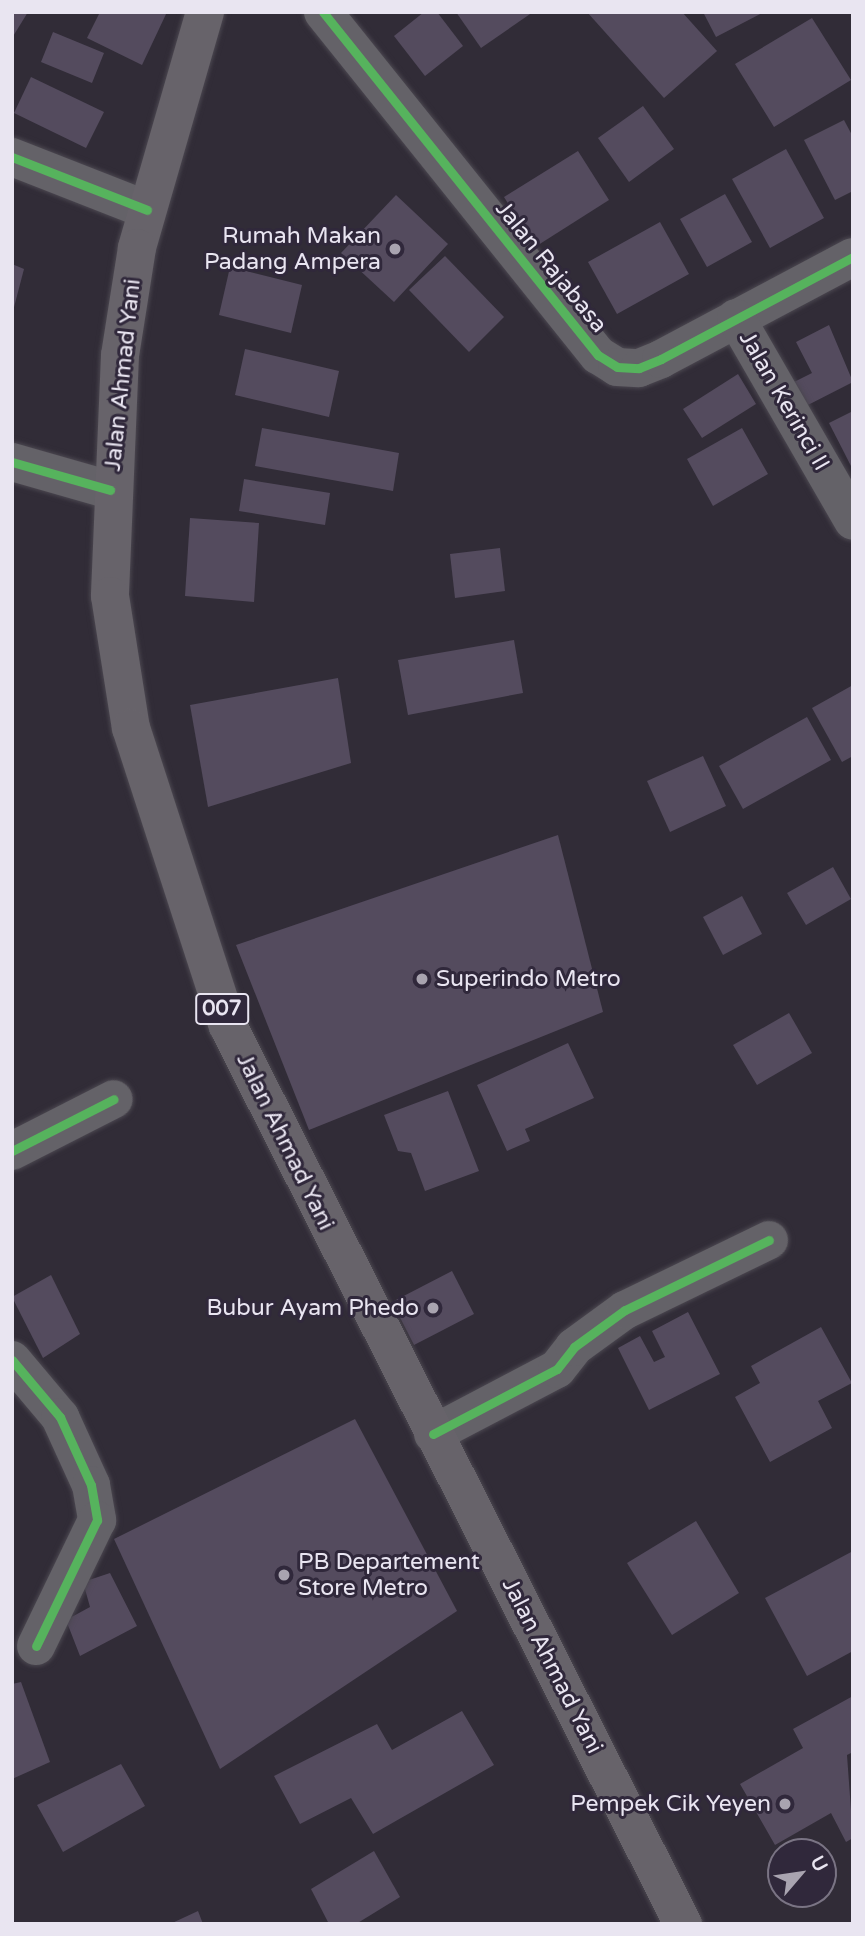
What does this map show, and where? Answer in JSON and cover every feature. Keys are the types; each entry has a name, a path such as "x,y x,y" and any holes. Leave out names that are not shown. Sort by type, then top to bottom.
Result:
{"main road":[{"name":"Jalan Ahmad Yani","path":"205,12 147,210 120,355 110,490 110,596 131,728 174,872 228,1026 683,1924"}],"street":[{"name":"Jalan Rajabasa","path":"323,12 598,355 617,367 639,368 853,257"},
{"path":"12,157 147,210"},
{"name":"Jalan Kerinci II","path":"736,318 853,521"},
{"path":"12,462 110,490"},
{"path":"12,1151 114,1099"},
{"path":"433,1434 557,1369 574,1347 625,1310 769,1240"},
{"path":"12,1360 60,1417 91,1485 97,1520 36,1646"}],"building":[{"path":"12,12 28,12 12,38"},
{"path":"100,12 167,12 142,65 87,38"},
{"path":"424,12 437,12 463,46 425,76 394,36"},
{"path":"456,12 533,12 481,48"},
{"path":"587,12 682,12 717,51 664,98"},
{"path":"703,12 764,12 716,37"},
{"path":"812,18 851,80 774,127 735,64"},
{"path":"53,32 104,53 92,83 41,62"},
{"path":"31,77 104,112 86,148 14,113"},
{"path":"643,106 674,149 629,182 598,138"},
{"path":"844,120 853,137 853,191 835,200 804,140"},
{"path":"786,149 824,218 770,248 732,179"},
{"path":"578,151 609,200 535,247 504,197"},
{"path":"725,194 752,242 707,267 680,219"},
{"name":"Rumah Makan Padang Ampera","path":"396,195 448,244 394,302 341,253"},
{"path":"660,222 689,274 617,314 588,262"},
{"path":"445,256 504,317 469,352 409,290"},
{"path":"12,264 24,269 13,311 12,311"},
{"path":"230,267 302,285 291,333 219,315"},
{"path":"829,325 853,382 806,406 794,382 812,373 796,342"},
{"path":"245,349 339,371 329,417 235,395"},
{"path":"738,374 756,404 702,438 683,409"},
{"path":"853,411 853,465 851,466 829,423"},
{"path":"262,428 399,453 393,491 255,466"},
{"path":"742,428 768,474 713,506 687,459"},
{"path":"244,479 330,493 325,525 239,511"},
{"path":"190,518 259,523 254,602 185,596"},
{"path":"500,548 505,591 455,598 450,554"},
{"path":"514,640 523,693 408,715 398,660"},
{"path":"338,678 351,763 208,807 190,705"},
{"path":"853,685 853,756 842,762 812,708"},
{"path":"807,717 831,760 743,809 719,766"},
{"path":"703,756 726,806 670,832 647,781"},
{"name":"Superindo Metro","path":"558,835 603,1012 309,1130 236,945"},
{"path":"833,867 851,899 806,925 787,893"},
{"path":"742,896 762,934 723,955 703,917"},
{"path":"789,1013 812,1053 757,1085 733,1045"},
{"path":"568,1043 594,1098 525,1129 530,1141 507,1151 477,1085"},
{"path":"448,1091 479,1171 425,1191 411,1153 398,1151 384,1115"},
{"name":"Bubur Ayam Phedo","path":"452,1271 474,1314 414,1345 392,1302"},
{"path":"51,1275 80,1334 43,1358 12,1297"},
{"path":"688,1312 720,1374 649,1410 618,1348 640,1336 654,1362 665,1357 652,1331"},
{"path":"821,1327 852,1383 818,1401 832,1428 770,1462 735,1397 760,1383 751,1366"},
{"name":"PB Departement Store Metro","path":"355,1419 457,1611 220,1769 114,1539"},
{"path":"696,1521 739,1593 672,1635 627,1563"},
{"path":"853,1551 853,1651 807,1676 765,1598"},
{"path":"110,1573 137,1626 80,1656 66,1620 90,1607 83,1582"},
{"path":"21,1682 50,1762 12,1779 12,1684"},
{"path":"853,1696 853,1752 847,1755 853,1838 846,1842 831,1813 787,1838 771,1838 740,1784 803,1748 793,1729"},
{"path":"462,1711 494,1765 373,1834 351,1798 300,1824 274,1776 377,1724 392,1750"},
{"path":"121,1764 145,1806 63,1852 37,1805"},
{"path":"374,1851 400,1897 356,1924 329,1924 311,1889"},
{"path":"198,1911 203,1924 170,1924"}],"cycle path":[{"path":"323,12 598,355 617,367 639,368 661,359 853,257"},
{"path":"12,157 147,210"},
{"path":"12,462 110,490"},
{"path":"12,1151 114,1099"},
{"path":"433,1434 557,1369 574,1347 625,1310 769,1240"},
{"path":"12,1360 60,1417 91,1485 97,1520 36,1646"}],"place":[{"name":"Rumah Makan Padang Ampera","path":"395,249"},
{"name":"Superindo Metro","path":"422,979"},
{"name":"Bubur Ayam Phedo","path":"433,1308"},
{"name":"PB Departement Store Metro","path":"284,1575"},
{"name":"Pempek Cik Yeyen","path":"785,1804"}]}
